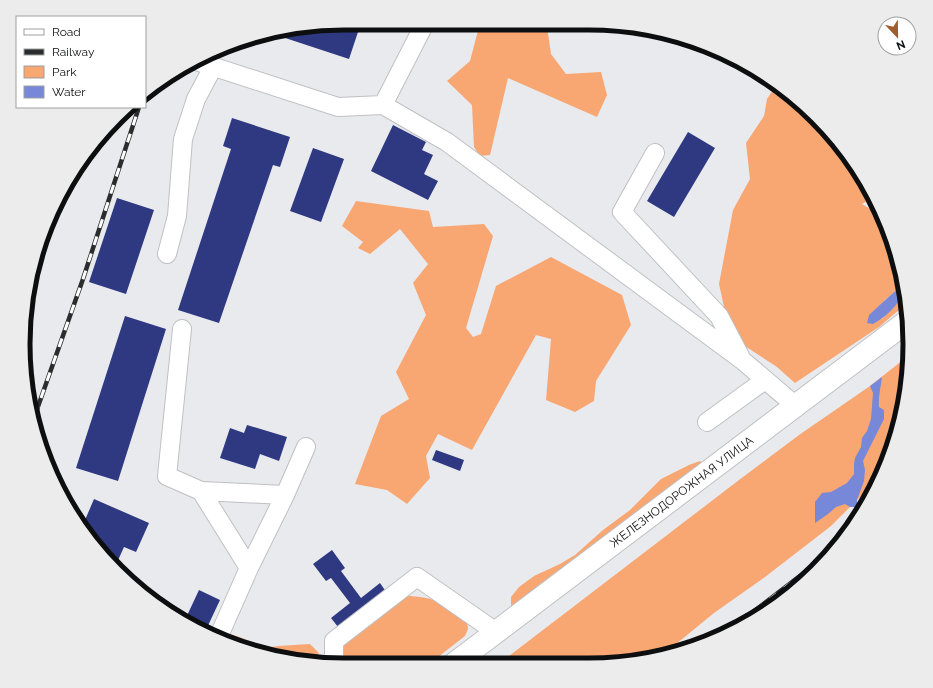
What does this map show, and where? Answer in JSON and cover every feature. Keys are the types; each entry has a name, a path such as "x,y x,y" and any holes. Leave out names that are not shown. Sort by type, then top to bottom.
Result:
{"main road":[{"name":"ЖЕЛЕЗНОДОРОЖНАЯ УЛИЦА","path":"462,658 902,325"}],"street":[{"path":"384,105 422,30"},
{"path":"203,63 338,107 384,105 447,142 742,360 796,406"},
{"path":"167,254 177,216 183,139 196,99 213,67"},
{"path":"655,153 622,212 719,316 742,360"},
{"path":"182,329 167,476 202,491 285,495"},
{"path":"707,422 765,380"},
{"path":"220,632 306,447"},
{"path":"202,491 249,568"},
{"path":"334,658 334,641 417,577 496,632"}],"green space":[{"path":"478,30 547,30 551,54 566,74 601,72 607,95 597,117 508,78 490,155 480,156 474,147 472,105 447,81 470,61"},
{"path":"773,90 811,122 838,153 861,187 868,200 862,204 873,211 886,243 897,283 898,289 884,301 882,319 896,304 899,298 901,309 879,327 795,383 777,367 745,346 726,316 719,284 733,210 750,179 746,143 764,116 767,99"},
{"path":"356,201 429,211 433,227 484,224 493,236 466,328 473,337 481,334 496,286 551,257 622,295 631,325 596,381 594,401 575,412 546,400 551,339 536,335 472,450 438,434 426,456 430,478 407,504 387,490 355,484 381,416 409,399 396,372 426,315 413,283 428,264 400,229 370,254 358,248 363,242 342,226"},
{"path":"902,361 897,405 886,445 871,483 866,493 857,500 857,507 850,507 831,526 765,577 714,613 674,646 650,652 610,657 507,658 799,435 870,386"},
{"path":"700,461 705,467 511,608 511,597 519,587 534,576 575,555 603,530 630,510 661,479"},
{"path":"406,596 420,597 439,602 467,621 468,629 465,636 437,658 344,658 343,648 345,640"},
{"path":"230,634 264,647 243,641 229,636"},
{"path":"310,644 318,652 320,657 283,652 267,648"}],"water":[{"path":"898,289 899,299 891,311 873,324 867,323 869,315"},
{"path":"882,377 879,407 884,410 884,419 863,461 865,470 864,481 857,500 857,507 850,507 845,504 836,507 815,523 815,502 822,493 831,492 847,483 854,474 855,458 861,447 862,438 867,431 871,419 873,393 870,386"}],"building":[{"path":"359,30 349,59 281,37 323,31"},
{"path":"232,118 290,137 280,167 273,165 219,323 178,310 231,149 223,146"},
{"path":"393,125 426,142 422,150 433,155 424,174 438,181 428,200 371,171"},
{"path":"688,132 715,148 674,217 647,201"},
{"path":"313,148 344,159 321,222 290,211"},
{"path":"117,198 154,210 126,294 89,282"},
{"path":"125,316 166,329 118,481 76,468"},
{"path":"247,425 287,437 279,461 260,454 255,469 220,458 230,428 244,433"},
{"path":"436,450 464,460 460,471 432,460"},
{"path":"94,499 149,523 136,552 124,547 118,561 85,521"},
{"path":"332,550 345,568 341,571 361,598 380,583 389,596 342,632 331,618 350,603 331,578 326,581 313,564"},
{"path":"199,590 220,600 207,627 187,616"}],"railway":[{"path":"37,409 83,279 139,108"},
{"path":"758,609 802,574"}]}
